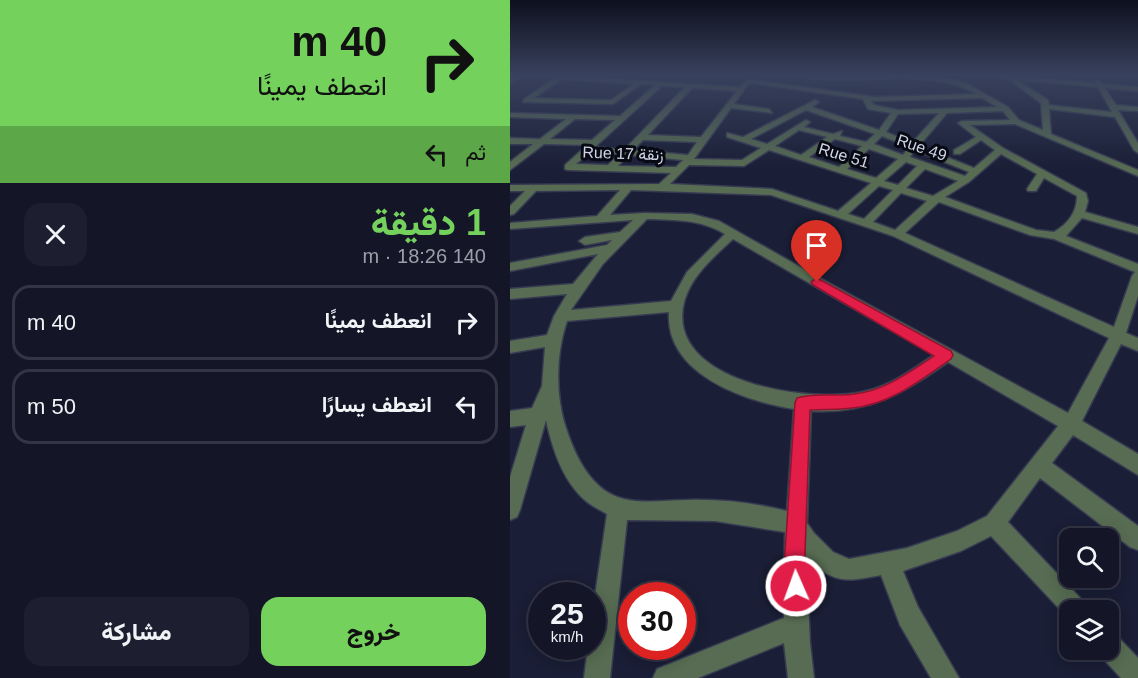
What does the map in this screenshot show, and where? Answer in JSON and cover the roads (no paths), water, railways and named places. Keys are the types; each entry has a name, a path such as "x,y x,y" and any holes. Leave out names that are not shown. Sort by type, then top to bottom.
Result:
{"street":[{"path":"590,146 633,107"},
{"path":"611,168 670,107"},
{"path":"662,187 688,160 729,107"},
{"path":"734,107 769,111"},
{"path":"745,139 806,107 842,111"},
{"path":"510,141 590,146 688,160 741,164 830,107"},
{"path":"870,107 896,112 1005,109"},
{"path":"1001,107 1016,122"},
{"path":"1047,135 1047,107 1117,115"},
{"path":"1113,107 1138,109"},
{"path":"1113,107 1138,150"},
{"path":"826,109 976,172"},
{"path":"865,113 874,109"},
{"path":"512,111 628,111"},
{"path":"512,111 621,118"},
{"path":"841,170 881,133 896,112"},
{"path":"841,214 905,158 943,112"},
{"path":"510,167 574,116"},
{"path":"802,158 853,121"},
{"path":"1056,236 1065,232 1078,213 1083,202 1082,195 1000,150 962,123 1016,122 1138,173"},
{"name":"Rue 49","path":"797,127 867,145 966,180"},
{"name":"Rue 51","path":"730,135 935,199 1034,233 1056,236 1138,269"},
{"path":"641,137 704,140"},
{"path":"957,152 981,137"},
{"name":"Rue 17 زنقة","path":"590,146 568,167 677,170"},
{"path":"897,234 935,199 966,180 1000,150"},
{"path":"866,223 901,190 923,165"},
{"path":"1032,189 1043,173"},
{"path":"600,220 628,187"},
{"path":"510,188 759,189 897,234 1138,345"},
{"path":"510,212 533,188"},
{"path":"1078,213 1138,231"},
{"path":"644,216 611,248 577,288 561,316 554,340 550,370 559,440 565,456 589,491 605,503 618,508 755,514 796,524 806,541 817,553 837,567 849,570 888,564 961,540 994,523 1072,422 1118,336 1138,276"},
{"path":"510,226 644,216 702,219 946,355 1072,422 1138,465"},
{"path":"732,234 694,269 677,306 676,328 680,341 695,360 734,384 802,403 847,402 879,396 913,378 946,355"},
{"path":"585,241 624,235"},
{"path":"510,267 611,248"},
{"path":"510,294 577,288"},
{"path":"561,316 677,306"},
{"path":"510,347 554,340"},
{"path":"510,510 538,416 551,384"},
{"path":"801,678 796,626 796,524 802,403"},
{"path":"510,419 538,416"},
{"path":"1040,466 1138,539"},
{"path":"597,678 618,508"},
{"path":"994,523 1067,600"},
{"path":"888,564 909,616 946,678"},
{"path":"678,675 796,626"},
{"path":"1119,656 1138,676"}]}
